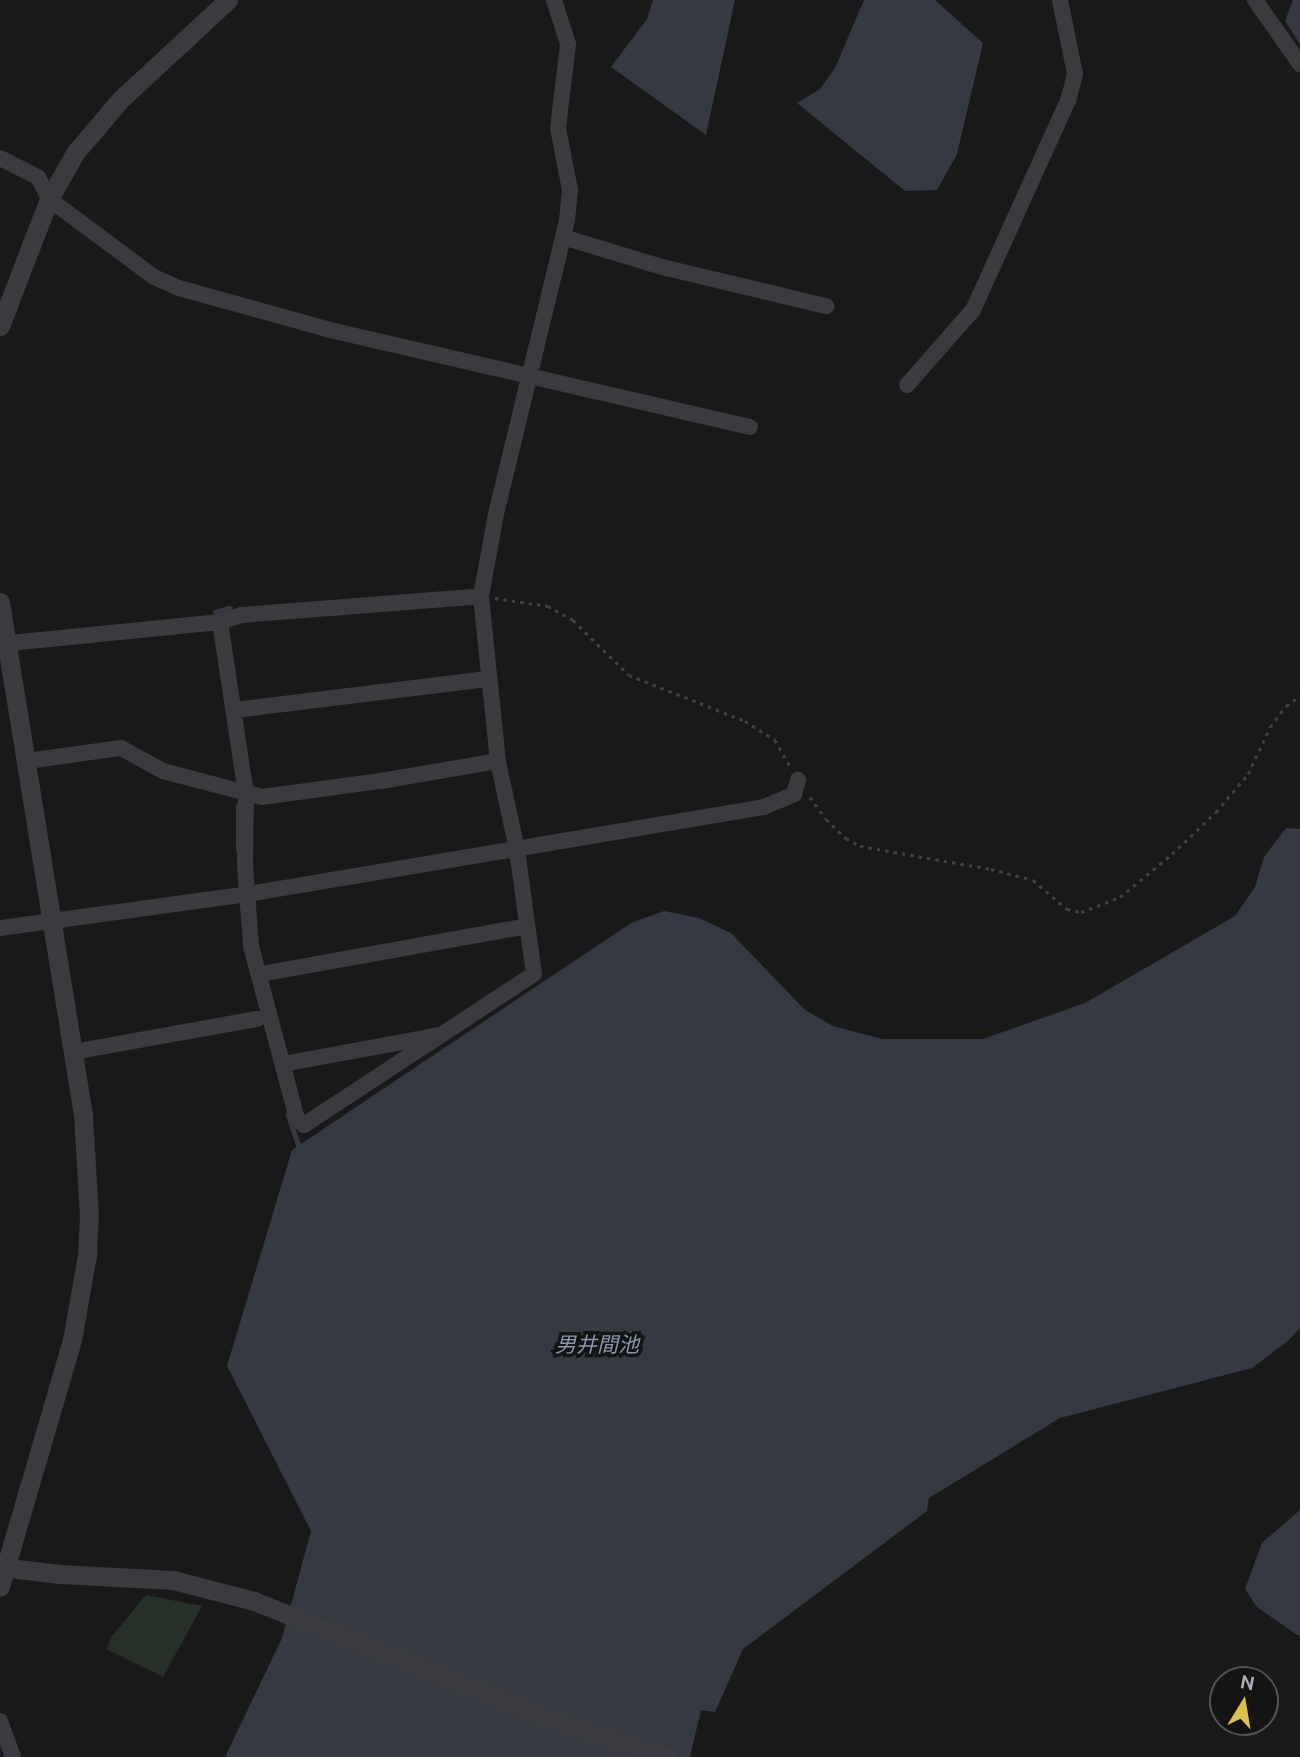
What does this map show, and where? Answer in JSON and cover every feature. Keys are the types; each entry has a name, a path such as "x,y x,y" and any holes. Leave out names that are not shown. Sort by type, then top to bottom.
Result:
{"street":[{"path":"0,326 49,200 75,153 102,119 228,0"},
{"path":"220,622 246,793 251,946 261,974 297,1119 304,1125 534,974 517,850 498,761 487,678 481,596 496,514 563,237 570,190 558,128 568,44 554,0"},
{"path":"907,385 973,310 1068,101 1076,74 1060,0"},
{"path":"1255,0 1300,64"},
{"path":"0,158 38,177 49,200 154,277 179,288 305,324 750,427"},
{"path":"563,237 662,267 826,306"},
{"path":"4,643 220,622 242,615 481,596"},
{"path":"0,602 4,643 27,761 88,1155 87,1255 72,1340 2,1574 173,1580 254,1601 560,1723 668,1757"},
{"path":"235,710 487,678"},
{"path":"27,761 121,748 163,771 262,797 381,781 498,761"},
{"path":"0,928 248,894 764,807 794,794 798,780"},
{"path":"261,974 527,926"},
{"path":"73,1052 257,1019"},
{"path":"284,1064 447,1033"},
{"path":"0,1721 13,1757"}],"path":[{"path":"481,596 548,606 573,620 629,675 745,721 775,740 798,780 826,819 845,838 860,846 991,869 1032,880 1067,909 1081,912 1120,897 1172,854 1216,812 1248,774 1269,727 1286,706 1300,696"}],"shaded area":[{"path":"146,1595 202,1606 163,1677 106,1649 112,1636"}],"water":[{"path":"653,0 735,0 706,135 611,67 647,19"},
{"path":"864,0 935,0 983,43 957,154 937,190 905,191 797,103 820,89 835,68"},
{"path":"1293,0 1300,0 1300,44 1285,21"},
{"name":"男井間池","path":"1286,828 1300,829 1300,1328 1289,1340 1252,1368 1060,1418 929,1498 927,1511 743,1649 715,1712 701,1710 690,1757 225,1757 282,1638 311,1531 227,1366 292,1150 631,923 664,911 699,918 731,933 805,1010 833,1026 882,1039 983,1039 1085,1003 1235,916 1255,887 1264,857"},
{"path":"1300,1510 1300,1637 1257,1607 1245,1589 1262,1543"}],"waterway":[{"path":"215,612 229,608"},
{"path":"238,806 238,850"},
{"path":"288,1114 300,1148"}]}
